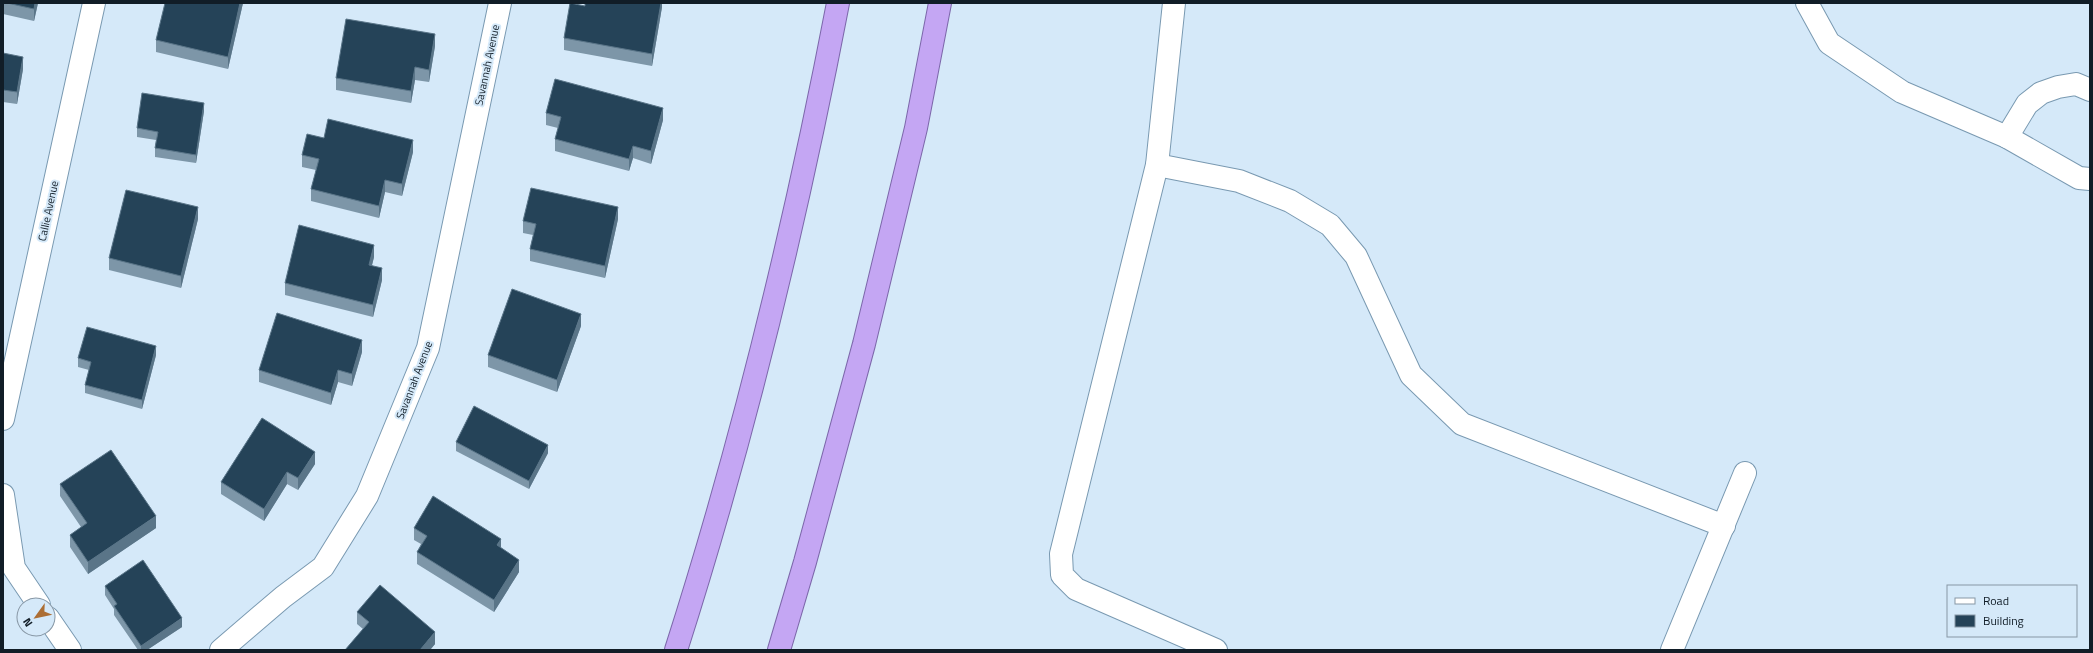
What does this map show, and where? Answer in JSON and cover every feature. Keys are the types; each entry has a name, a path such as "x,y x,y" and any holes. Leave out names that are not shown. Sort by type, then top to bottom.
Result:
{"highway":[{"path":"676,650 701,572 762,352 811,144 838,3"},
{"path":"779,650 805,562 864,344 916,128 940,3"}],"street":[{"name":"Callie Avenue","path":"3,418 94,3"},
{"name":"Savannah Avenue","path":"221,650 283,597 323,566 367,496 428,348 500,3"},
{"path":"1174,3 1157,165 1061,554 1062,575 1076,589 1216,650"},
{"path":"1807,3 1829,43 1895,87 2007,137 2079,178 2090,179"},
{"path":"2007,137 2027,104 2041,93 2058,87 2076,84 2090,90"},
{"path":"1157,165 1240,181 1290,201 1330,225 1356,256 1411,375 1462,424 1724,526"},
{"path":"1672,650 1745,473"},
{"path":"3,495 14,568 34,597"},
{"path":"56,630 70,650"}],"building":[{"path":"7,3 35,3 34,9"},
{"path":"165,3 240,3 228,57 156,40"},
{"path":"570,3 585,6 585,3 661,3 652,54 564,38"},
{"path":"346,19 435,34 429,70 415,67 411,91 336,78"},
{"path":"3,53 23,57 17,92 3,90"},
{"path":"555,79 663,108 651,151 633,146 629,159 555,139 561,117 546,113"},
{"path":"142,93 204,103 196,155 155,148 158,132 137,128"},
{"path":"328,119 413,140 402,184 385,180 379,206 311,189 319,159 302,155 307,134 324,138"},
{"path":"531,188 618,207 605,266 530,249 536,224 523,221"},
{"path":"126,190 198,207 181,276 109,258"},
{"path":"299,225 374,245 369,265 382,268 373,305 285,283"},
{"path":"512,289 581,314 557,380 488,355"},
{"path":"277,313 362,340 352,374 338,370 331,393 259,370"},
{"path":"87,327 156,346 142,400 85,385 91,362 78,358"},
{"path":"474,406 548,445 529,481 456,442"},
{"path":"262,418 315,452 298,478 287,472 264,509 221,482"},
{"path":"111,450 156,516 88,562 70,535 87,523 60,484"},
{"path":"433,496 501,539 497,545 519,560 494,600 417,552 427,536 414,528"},
{"path":"143,560 182,618 141,646 114,606 117,604 105,586"},
{"path":"380,585 435,632 420,650 345,650 369,622 357,612"}]}
